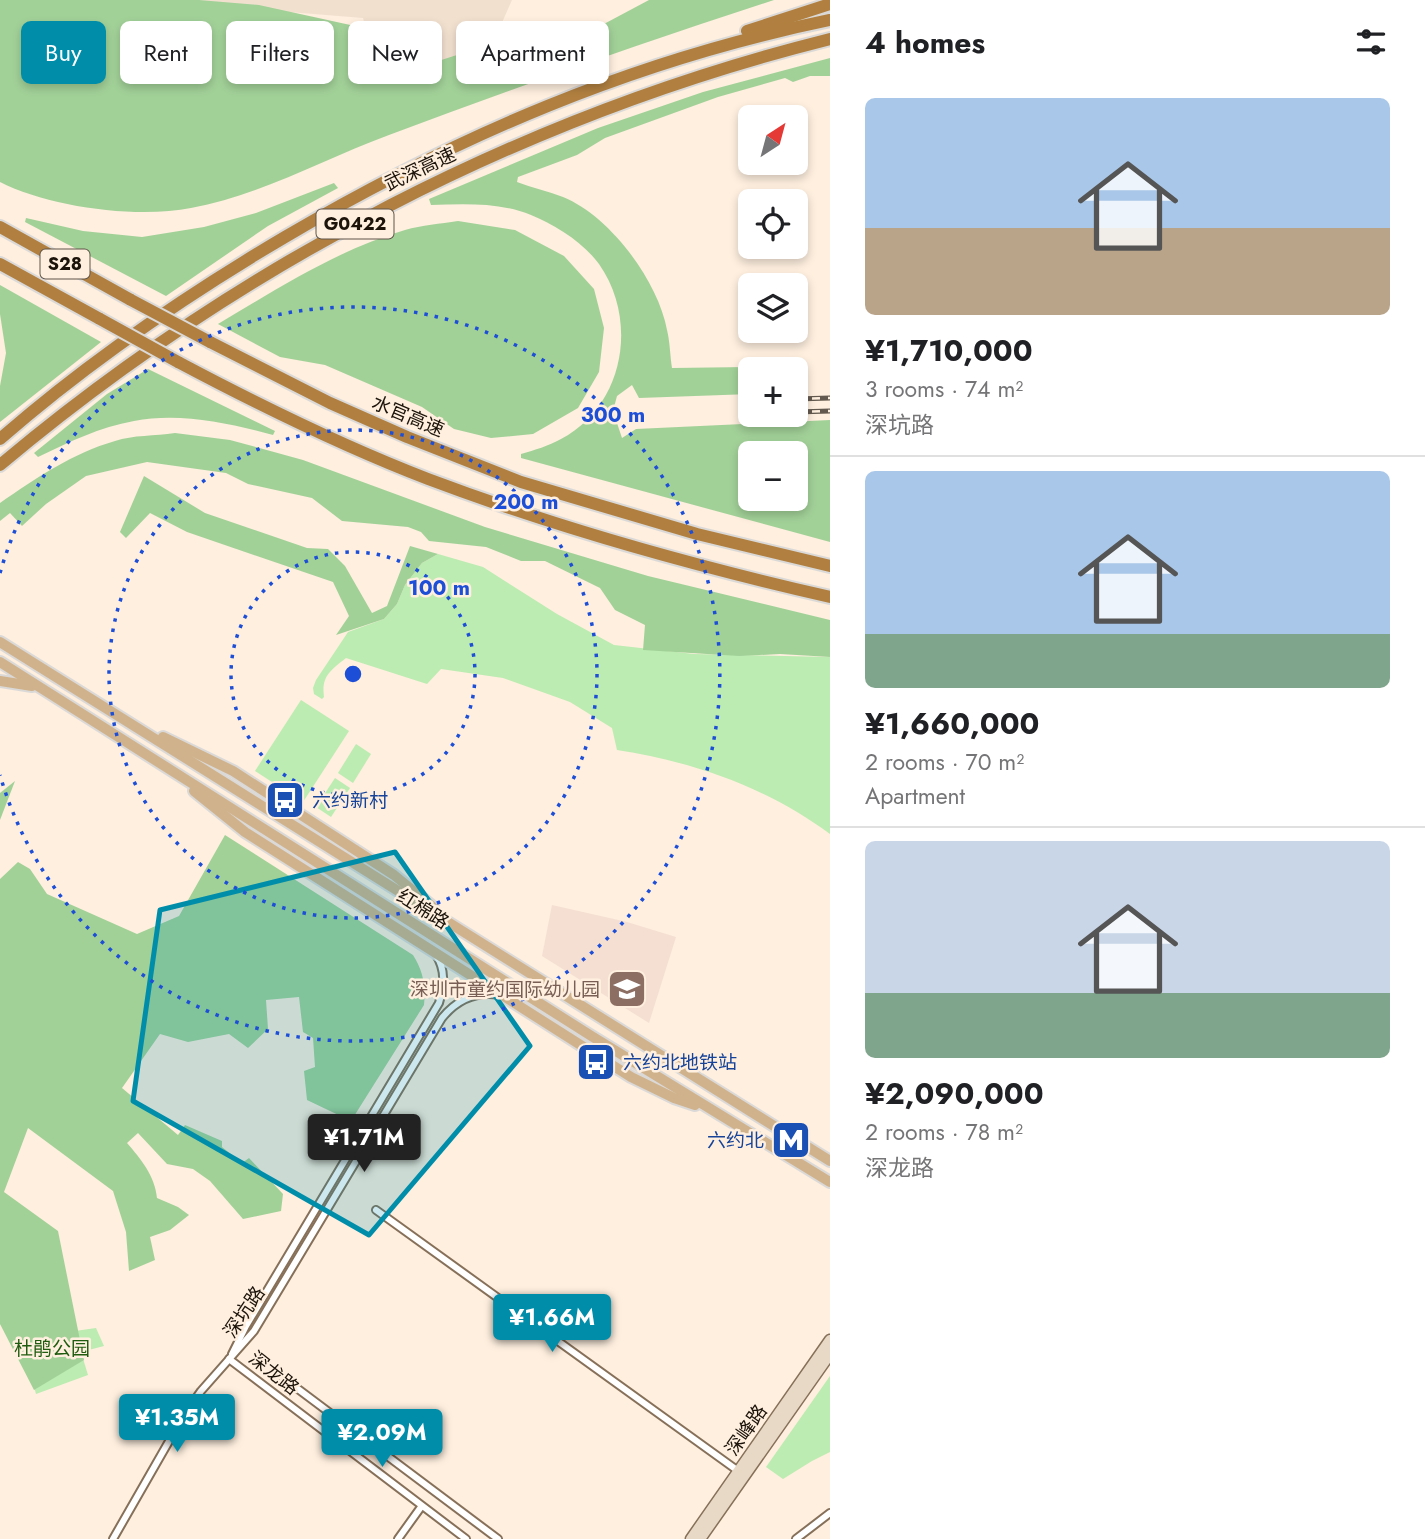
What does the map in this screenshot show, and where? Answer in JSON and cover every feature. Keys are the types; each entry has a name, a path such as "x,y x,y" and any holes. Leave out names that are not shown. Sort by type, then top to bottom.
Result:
{"highway":[{"path":"679,58 736,35 830,4"},
{"name":"武深高速","path":"0,439 96,361 247,259 332,209 469,138 559,101 679,58 830,20"},
{"name":"武深高速","path":"0,465 115,373 194,320 391,204 516,145 576,121 783,50 830,39"},
{"path":"783,50 830,46"},
{"name":"水官高速","path":"0,227 210,342 330,403 407,438 521,482 697,534 830,566"},
{"name":"S28","path":"0,264 178,362 345,445 426,478 493,503 611,540 830,597"}],"main road":[{"name":"红棉路","path":"0,643 830,1161"},
{"name":"红棉路","path":"0,662 830,1182"},
{"path":"0,681 25,683 43,689"},
{"path":"159,763 245,832 510,1000 652,1088 717,1113"}],"street":[{"name":"深坑路","path":"229,1359 246,1326 439,1003 443,978 438,958 432,950"},
{"name":"深坑路","path":"229,1359 254,1331 442,1018 450,1008 472,996 497,995 510,1000"},
{"path":"376,1210 741,1473"},
{"name":"深峰路","path":"700,1539 830,1340"},
{"name":"深峰路","path":"691,1539 830,1354"},
{"name":"深龙路","path":"229,1359 466,1539"},
{"path":"113,1539 184,1415 229,1359"},
{"path":"282,1377 498,1539"},
{"path":"398,1539 421,1507"},
{"path":"796,1539 830,1513"}],"highlighted area":[{"path":"395,852 530,1046 369,1235 133,1101 160,910"}],"shaded area":[{"path":"140,0 512,0 503,21 456,21 456,62 442,64 442,21 364,21 363,18"},
{"name":"深圳市童约国际幼儿园","path":"552,905 627,922 676,937 649,1023 542,956"}],"green space":[{"path":"0,0 199,0 259,5 332,21 226,21 226,84 334,84 334,21 348,24 348,84 442,84 442,60 456,55 456,84 530,84 365,144 292,176 217,202 191,208 145,212 94,209 43,198 0,182"},
{"path":"649,0 774,0 609,56 609,21"},
{"path":"830,58 830,76 810,76 793,82 785,78 718,97 605,138 577,155 518,177 517,182 563,197 581,206 598,219 629,252 643,271 662,311 672,368 738,367 738,394 639,398 632,385 617,396 613,411 622,438 636,429 738,424 738,427 808,427 808,421 830,420 830,542 521,458 521,454 561,439 582,424 599,406 611,384 619,360 621,336 619,311 611,287 599,264 585,248 540,219 494,206 431,205 429,199 598,128 703,92"},
{"path":"334,183 338,188 268,226 166,296 25,222 26,218 83,231 142,237 204,227 256,213"},
{"path":"458,221 515,230 564,256 594,289 604,328 599,372 578,408 533,434 491,438 454,429 422,407 325,365 280,357 218,324 309,271 356,248 411,228"},
{"path":"0,285 101,342 0,422 0,386 6,353 0,314"},
{"path":"148,369 275,431 273,435 204,420 151,419 97,431 38,457 34,453 107,394"},
{"path":"175,433 230,440 303,460 485,527 648,576 830,620 830,657 780,654 739,656 643,650 645,625 615,610 600,588 545,561 521,561 486,547 429,541 421,532 408,527 342,521 312,498 248,484 226,473 147,462 86,476 46,504 22,526 10,513 0,521 0,503 70,459 122,439"},
{"path":"144,476 205,513 307,548 328,549 345,566 372,613 387,606 410,546 438,554 422,563 405,585 397,604 384,619 336,635 349,616 333,582 187,532 150,513 126,538 120,532"},
{"path":"438,554 483,567 557,614 614,645 694,654 830,657 830,834 781,803 728,779 701,769 617,750 612,728 570,702 503,678 441,669 427,684 346,658 326,679 324,697 322,699 314,694 316,680 348,632 384,619 397,604 405,585 422,563"},
{"path":"301,700 349,731 303,802 255,771"},
{"path":"356,744 371,754 353,783 338,773"},
{"path":"335,778 350,788 331,817 316,807"},
{"path":"15,781 0,820 0,793"},
{"path":"225,835 413,955 423,979 424,1005 351,1121 307,1100 304,1071 315,1067 313,1038 303,1032 299,997 266,1000 268,1029 248,1048 229,1034 188,1042 160,1034 122,1088 178,1135 185,1125 222,1141 222,1147 242,1163 249,1158 283,1194 281,1211 243,1219 210,1181 193,1169 167,1164 138,1133 127,1143 150,1175 157,1198 189,1215 170,1230 150,1237 155,1260 129,1271 126,1232 113,1191 28,1128 4,1192 58,1231 84,1360 34,1390 0,1324 0,879 18,862 30,869 47,894 137,934 179,916"},
{"name":"杜鹃公园","path":"7,1285 75,1331 96,1328 104,1346 81,1352 88,1375 36,1394"},
{"path":"830,1376 830,1452 783,1479 766,1467"}],"railway":[{"path":"808,399 830,398"},
{"path":"808,412 830,411"}],"place":[{"name":"六约新村","path":"285,800"},
{"name":"深圳市童约国际幼儿园","path":"627,989"},
{"name":"六约北地铁站","path":"596,1062"},
{"name":"六约北","path":"791,1140"}]}
